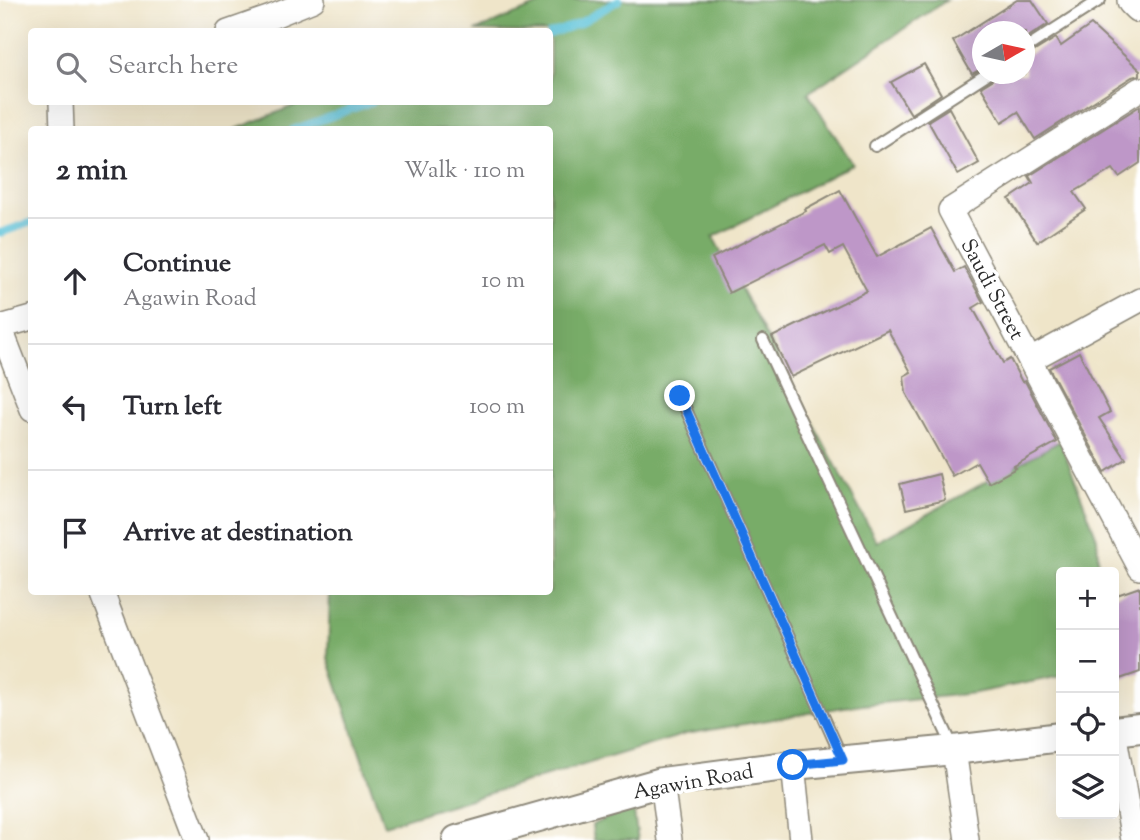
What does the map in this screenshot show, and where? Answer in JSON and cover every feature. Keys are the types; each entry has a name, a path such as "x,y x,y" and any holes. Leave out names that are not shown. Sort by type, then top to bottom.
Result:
{"main road":[{"path":"1135,0 1140,5"}],"street":[{"path":"239,28 313,0"},
{"name":"Saudi Street","path":"1140,89 950,211 1140,568"},
{"path":"61,105 62,126"},
{"path":"1030,360 1140,300"},
{"path":"28,319 0,327 28,399"},
{"path":"103,595 197,840"},
{"path":"1119,730 1140,728"},
{"name":"Agawin Road","path":"457,840 662,782 793,765 1056,738"},
{"path":"954,750 967,840"},
{"path":"1118,756 1133,840"},
{"path":"793,765 801,840"},
{"path":"662,782 670,840"}],"lane":[{"path":"1035,42 1100,0"},
{"path":"875,146 972,84"},
{"path":"763,340 954,750"},
{"path":"680,396 843,760"}],"green space":[{"path":"550,0 947,0 808,93 853,164 713,237 877,542 1060,441 1097,538 1099,567 1056,567 1056,677 975,693 844,707 686,734 384,825 328,658 330,595 553,595 553,126 244,126 296,105 553,105 553,28 482,28"},
{"path":"633,806 638,840 594,840 592,825"}],"building":[{"path":"1017,0 1032,0 1048,24 1035,32 1035,21 984,21"},
{"path":"1091,25 1140,70 1140,75 1132,77 1035,139 1018,112 1002,122 981,87 986,84 1035,84 1035,51 1056,38 1061,46"},
{"path":"972,29 972,74 953,41"},
{"path":"924,64 941,94 911,114 891,82"},
{"path":"1140,106 1140,163 1119,177 1113,169 1074,192 1086,209 1037,242 1009,199 1033,183 1029,176"},
{"path":"949,108 979,163 958,175 928,121"},
{"path":"840,190 877,257 931,228 955,272 964,267 983,302 973,308 1003,363 1010,359 1022,382 1025,381 1057,442 989,483 977,462 952,476 906,393 904,376 911,372 888,330 791,377 772,337 867,291 843,247 830,254 825,245 729,293 712,258 806,211 805,209"},
{"path":"1079,352 1110,412 1099,418 1126,459 1105,472 1049,368"},
{"path":"939,474 945,500 906,509 900,484"},
{"path":"1140,587 1140,672 1119,679 1119,630 1119,594"}],"waterway":[{"path":"553,33 580,23 619,0"},
{"path":"304,126 363,105"},
{"path":"0,233 28,223"}],"route":[{"path":"680,396 843,760 793,765"}]}
